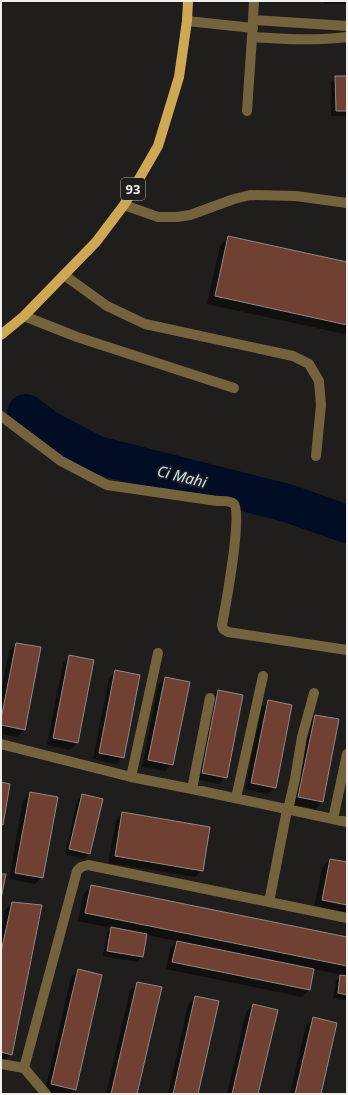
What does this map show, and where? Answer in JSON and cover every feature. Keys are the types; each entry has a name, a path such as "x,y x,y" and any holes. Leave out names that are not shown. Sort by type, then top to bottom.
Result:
{"main road":[{"name":"93","path":"1,335 24,316 96,242 124,205 158,146 179,76 187,20 188,1"}],"street":[{"path":"247,111 254,1"},
{"path":"187,20 253,28 300,40 347,37"},
{"path":"253,28 347,26"},
{"path":"124,205 158,217 177,217 190,215 234,199 250,195 296,196 347,203"},
{"path":"64,275 107,306 145,324 293,356 309,364 319,381 320,405 316,456"},
{"path":"24,316 77,337 234,388"},
{"path":"1,416 61,461 106,485 217,501 228,501 234,504 237,514 236,544 222,625 223,629 228,632 347,650"},
{"path":"131,777 158,653"},
{"path":"236,798 263,676"},
{"path":"269,902 295,780 302,737 314,693"},
{"path":"192,789 210,698"},
{"path":"1,744 131,777 347,822"},
{"path":"333,819 347,754"},
{"path":"24,1068 77,871 81,867 88,865 347,918"},
{"path":"1,1064 24,1068 46,1094"}],"building":[{"path":"335,76 347,76 347,111 336,111"},
{"path":"228,236 347,262 347,325 215,296"},
{"path":"16,643 41,647 25,730 1,725"},
{"path":"69,655 94,660 78,743 53,738"},
{"path":"115,670 140,675 124,758 99,753"},
{"path":"165,677 190,682 173,765 148,760"},
{"path":"218,690 243,695 227,778 202,773"},
{"path":"268,700 292,705 276,788 251,783"},
{"path":"315,715 339,719 323,802 298,797"},
{"path":"1,782 10,784 3,825 1,824"},
{"path":"30,792 58,797 43,878 15,873"},
{"path":"82,794 103,799 90,854 69,849"},
{"path":"122,812 210,827 203,871 115,856"},
{"path":"330,859 347,862 347,905 322,900"},
{"path":"1,874 6,874 1,899"},
{"path":"91,885 347,937 347,966 85,913"},
{"path":"12,902 42,905 12,1055 1,1052 1,952"},
{"path":"111,927 147,934 143,957 107,951"},
{"path":"177,941 314,969 310,990 172,962"},
{"path":"78,969 102,975 76,1090 51,1084"},
{"path":"340,975 347,976 347,995 338,993"},
{"path":"137,982 162,987 137,1094 111,1094"},
{"path":"195,996 219,1001 198,1094 173,1094"},
{"path":"253,1004 278,1010 258,1094 232,1094"},
{"path":"313,1017 337,1023 321,1094 295,1094"}],"waterway":[{"name":"Ci Mahi","path":"26,413 47,429 97,455 287,503 347,524"}]}
